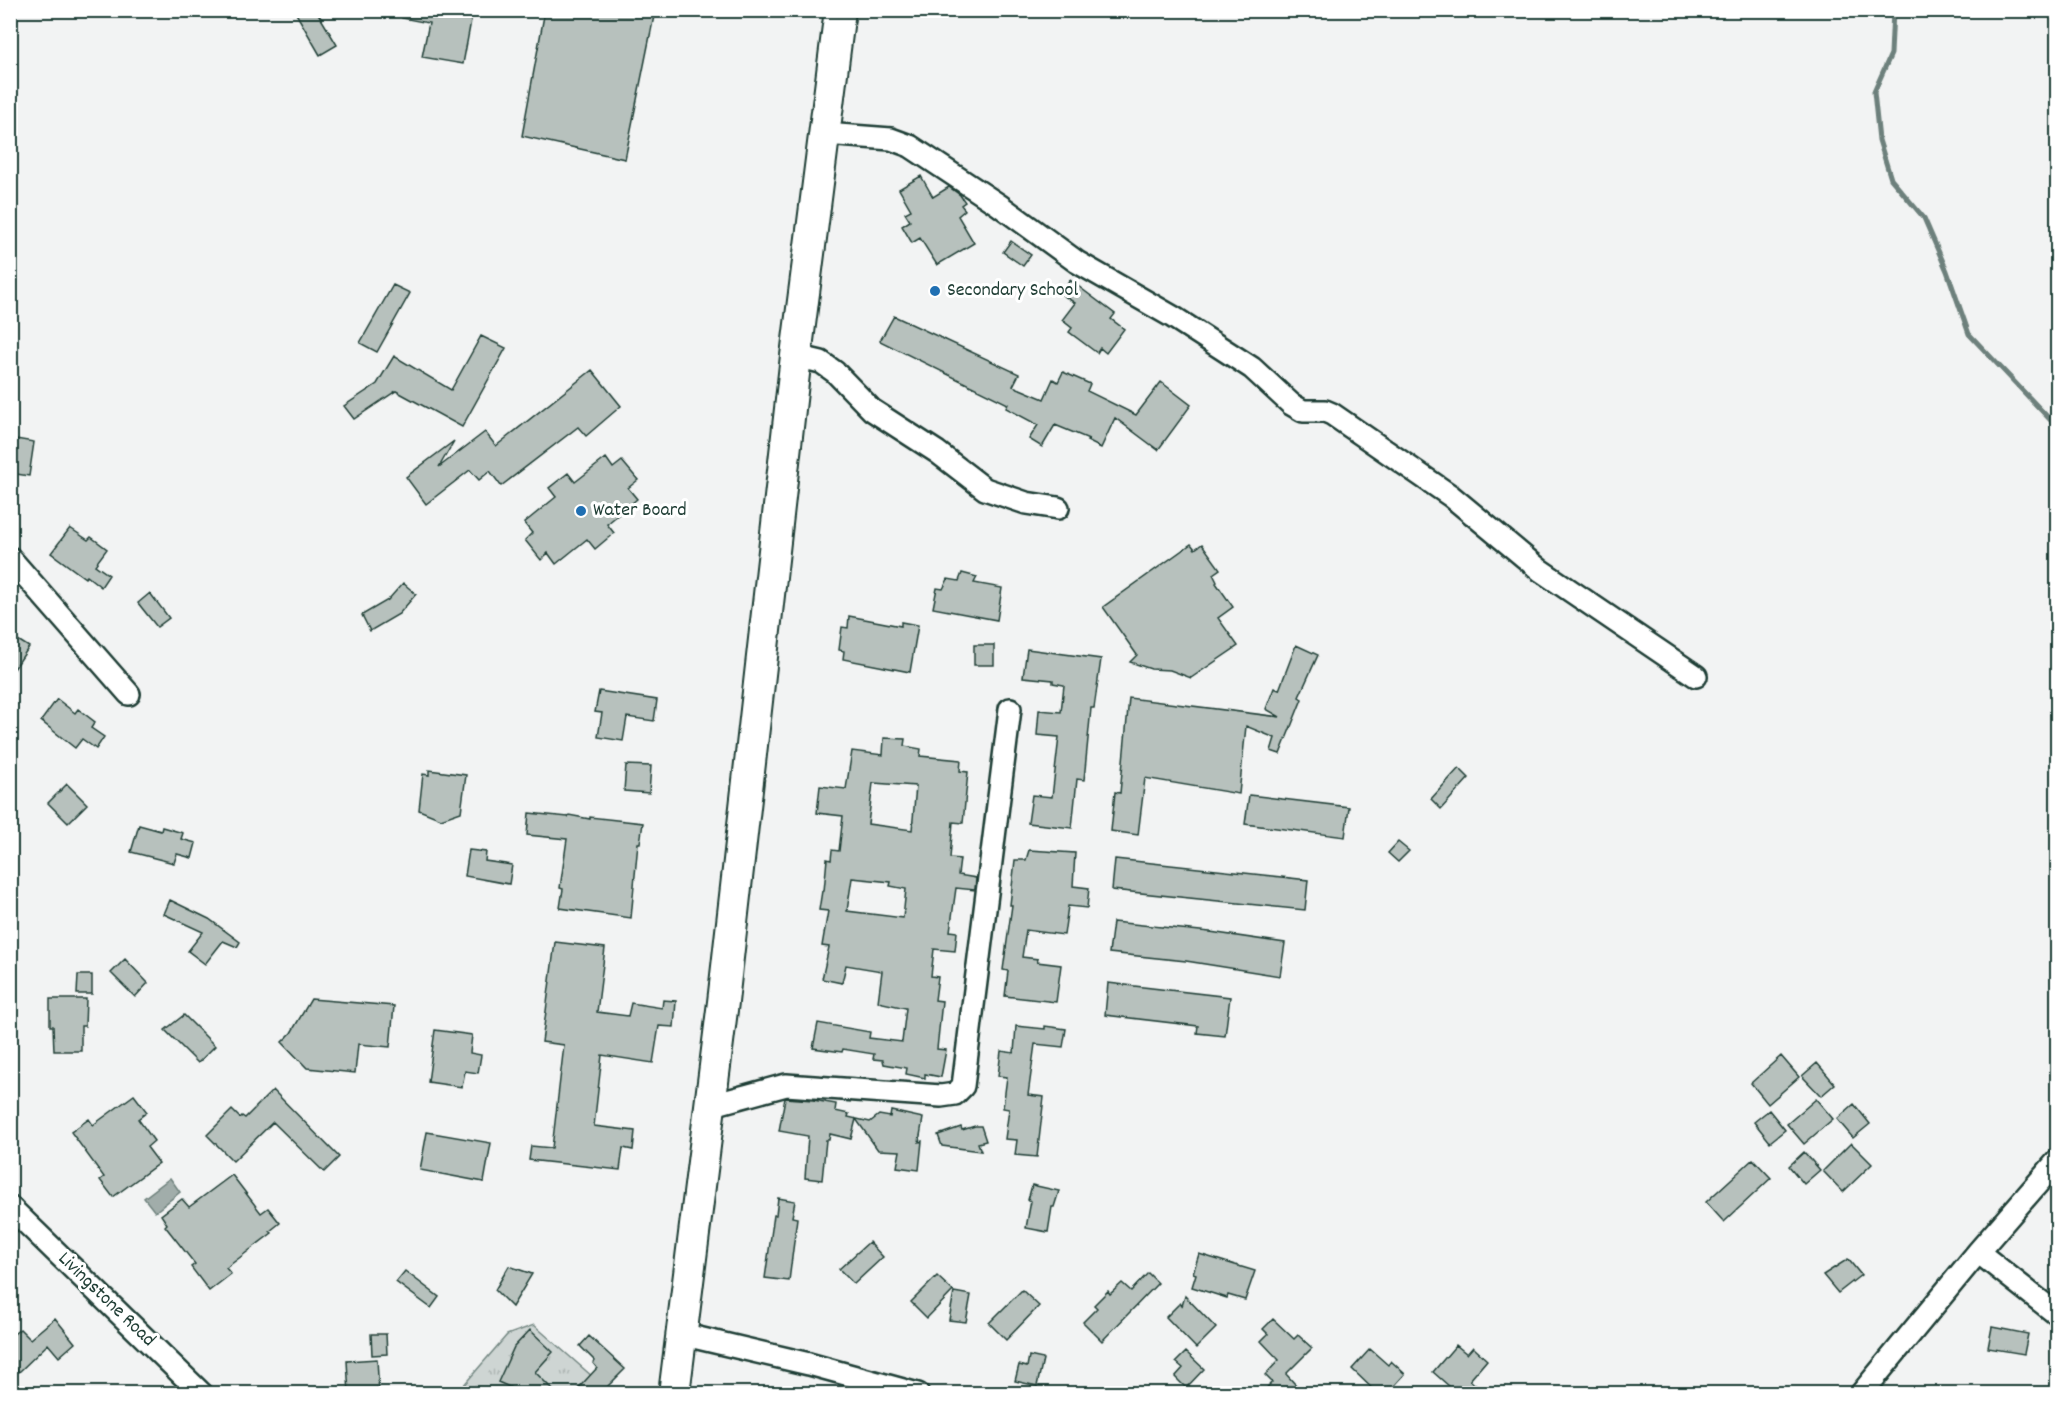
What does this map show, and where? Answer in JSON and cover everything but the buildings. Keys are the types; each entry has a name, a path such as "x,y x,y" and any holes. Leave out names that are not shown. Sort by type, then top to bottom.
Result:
{"main road":[{"path":"674,1394 723,1002 796,356 840,10"}],"street":[{"path":"825,134 891,139 910,146 999,204 1077,262 1173,317 1252,368 1291,404 1303,411 1325,411 1332,414 1450,496 1540,570 1696,676"},
{"path":"796,356 821,362 835,372 872,410 937,452 985,489 1026,503 1058,508"},
{"path":"10,558 129,694"},
{"path":"709,1106 786,1085 941,1096 955,1094 963,1086 1010,709"},
{"path":"1861,1394 1978,1252 2058,1160"},
{"name":"Livingstone Road","path":"10,1207 202,1394"},
{"path":"1978,1252 2058,1315"},
{"path":"681,1334 809,1364 918,1394"}],"green space":[{"path":"534,1325 611,1393 456,1394 507,1335"}],"shaded area":[{"path":"170,1178 180,1192 155,1212 144,1198"}],"waterway":[{"path":"1893,10 1891,54 1874,92 1879,140 1891,179 1924,218 1947,271 1969,334 2058,428"}],"place":[{"name":"Secondary School","path":"935,291"},
{"name":"Water Board","path":"581,511"}]}
